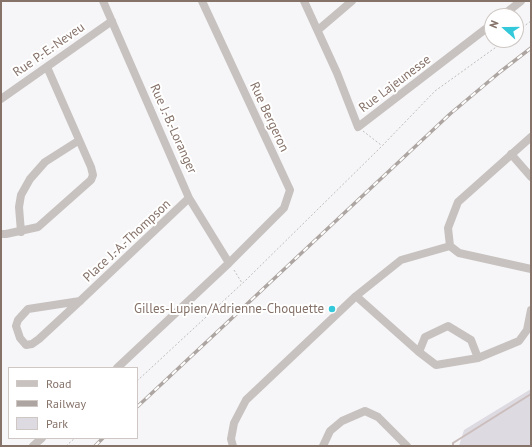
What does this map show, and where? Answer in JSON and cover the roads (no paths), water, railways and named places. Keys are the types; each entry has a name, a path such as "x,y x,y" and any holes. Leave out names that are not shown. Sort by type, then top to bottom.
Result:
{"street":[{"name":"Rue J.-B.-Loranger","path":"103,1 189,198 229,263"},
{"name":"Rue Bergeron","path":"118,367 229,263 284,208 290,190 202,1"},
{"name":"Rue Lajeunesse","path":"304,1 318,30 358,127 484,30"},
{"path":"318,30 352,1"},
{"path":"512,8 521,1"},
{"name":"Rue P.-E.-Neveu","path":"1,99 112,21"},
{"path":"1,234 22,232 38,227 91,180 93,175 91,167 78,141 47,67"},
{"path":"531,137 458,202 448,228 450,246 459,253 531,269"},
{"path":"22,232 19,213 20,201 30,179 45,162 78,141"},
{"path":"511,154 531,177"},
{"name":"Place J.-A.-Thompson","path":"80,301 28,309 18,320 16,326 22,342 32,344 39,339 80,301 189,198"},
{"path":"233,446 231,439 234,422 246,400 356,296 401,260 450,246"},
{"path":"356,296 419,352 436,365 478,358 519,340 527,330 531,310"},
{"path":"419,352 425,337 448,326 471,340 478,358"},
{"path":"323,446 330,431 342,421 366,410 378,417 407,446"},
{"path":"33,446 41,439"}],"waterway":[{"path":"453,446 453,443 531,394"}],"railway":[{"path":"138,406 450,114 531,48"},
{"path":"95,446 102,439"}],"place":[{"name":"Gilles-Lupien/Adrienne-Choquette","path":"332,309"}]}
